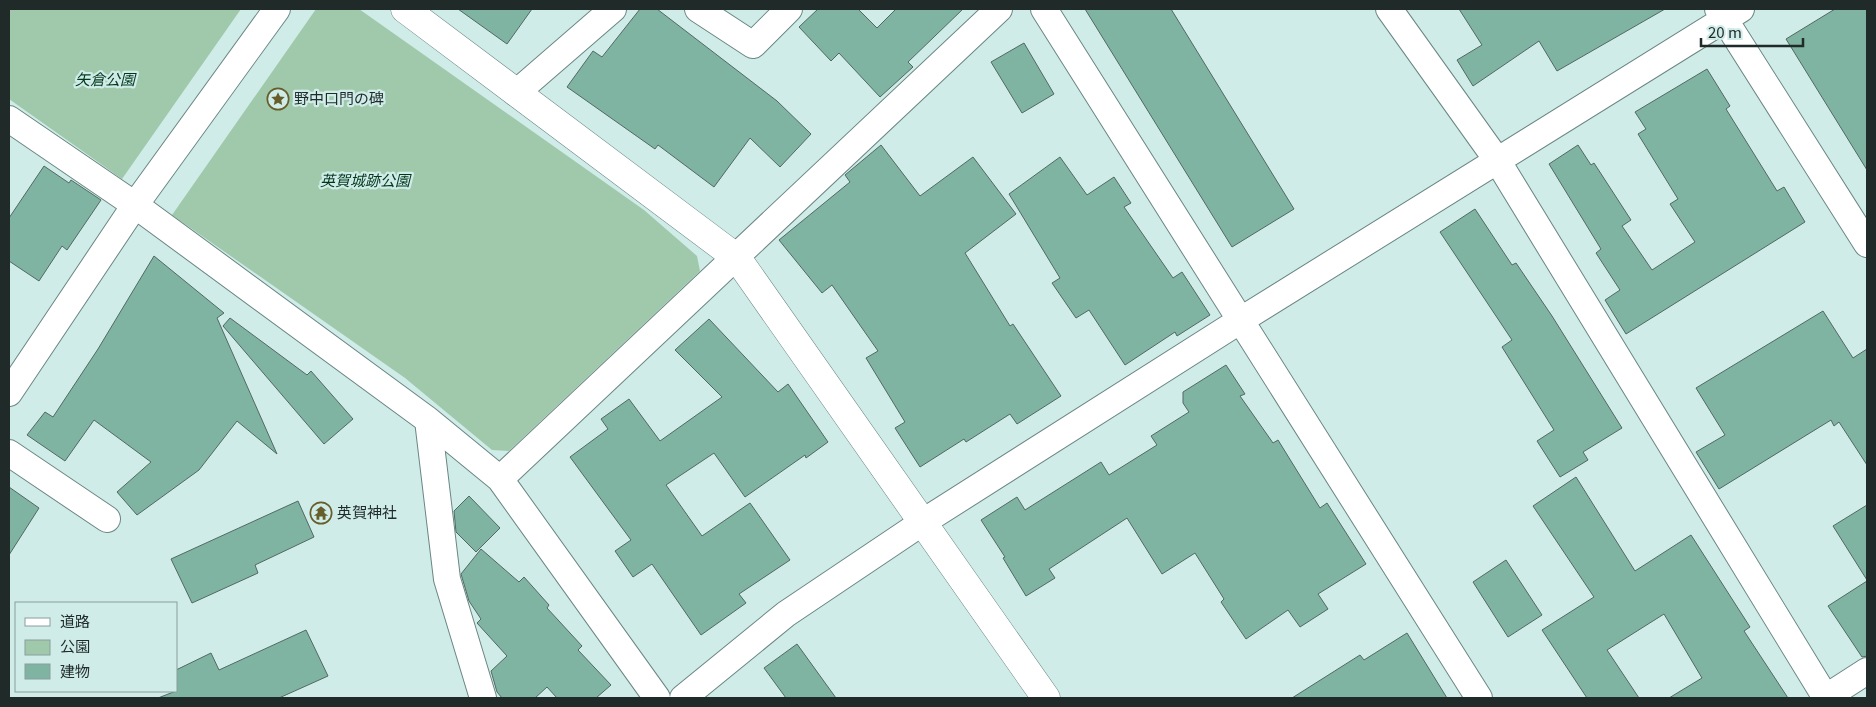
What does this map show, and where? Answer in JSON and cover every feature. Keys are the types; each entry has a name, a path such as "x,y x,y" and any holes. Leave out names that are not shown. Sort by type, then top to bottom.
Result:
{"street":[{"path":"9,393 135,205 277,9"},
{"path":"405,9 737,258 1046,698"},
{"path":"516,92 613,9"},
{"path":"698,9 753,44 789,9"},
{"path":"1044,9 1479,698"},
{"path":"1389,9 1497,160 1826,698 1867,671"},
{"path":"683,698 786,614 923,522 1728,12 1867,244"},
{"path":"500,480 737,258 987,13"},
{"path":"9,119 135,205 428,420 500,480 657,698"},
{"path":"428,420 447,579 483,698"},
{"path":"9,453 107,519"}],"green space":[{"name":"矢倉公園","path":"9,9 241,9 122,179 9,99"},
{"name":"英賀城跡公園","path":"316,9 359,9 644,210 697,256 700,271 509,451 492,450 405,378 172,215"}],"building":[{"path":"458,9 532,9 507,44"},
{"path":"640,9 657,9 777,101 811,134 780,167 750,138 714,187 658,145 655,149 567,87 593,51 602,57"},
{"path":"818,9 858,9 877,28 896,9 963,9 908,62 913,67 880,97 839,53 831,61 799,27"},
{"path":"1085,9 1171,9 1294,209 1232,247"},
{"path":"1459,9 1665,9 1557,71 1539,41 1473,86 1457,60 1482,45"},
{"path":"1835,9 1867,9 1867,170 1786,39"},
{"path":"1024,43 1054,94 1022,113 991,62"},
{"path":"1707,69 1730,106 1726,109 1777,191 1784,187 1805,222 1626,334 1605,300 1620,290 1596,253 1601,249 1549,164 1578,145 1591,165 1594,163 1631,220 1622,226 1652,270 1695,242 1670,204 1678,199 1638,134 1646,129 1635,112"},
{"path":"881,145 920,196 973,157 1016,214 965,253 1010,326 1013,324 1061,396 1017,424 1010,414 966,442 964,439 920,467 895,428 905,422 866,358 878,351 832,285 822,293 779,240 850,182 845,175"},
{"path":"1060,157 1087,195 1114,177 1131,203 1124,207 1173,278 1182,272 1210,315 1177,336 1175,332 1125,365 1089,310 1076,318 1052,283 1060,278 1009,194"},
{"path":"44,166 69,183 71,180 101,200 67,250 62,246 39,281 9,261 9,218"},
{"path":"1475,209 1512,265 1516,263 1552,316 1622,428 1583,452 1588,460 1560,477 1537,441 1554,430 1502,347 1512,340 1440,232"},
{"path":"154,256 224,313 217,318 277,454 237,421 199,470 137,515 117,492 151,462 94,420 65,461 27,435 45,412 53,417 98,349"},
{"path":"1823,311 1853,358 1867,349 1867,465 1839,422 1834,426 1831,420 1719,489 1696,452 1725,435 1696,388"},
{"path":"230,318 307,375 311,371 353,419 324,444 223,326"},
{"path":"709,319 778,392 788,384 828,442 806,458 805,455 745,497 714,453 666,485 702,536 750,503 790,560 739,594 746,603 701,635 652,564 633,577 615,551 631,540 570,457 608,429 601,419 629,399 660,441 722,397 675,350"},
{"path":"1226,365 1245,394 1240,396 1273,443 1278,440 1320,508 1327,503 1366,564 1318,594 1328,609 1300,627 1288,610 1246,639 1221,602 1224,599 1195,553 1162,574 1127,518 1049,569 1055,578 1026,596 1003,558 1005,557 981,520 1017,497 1025,510 1101,462 1109,475 1157,445 1151,436 1189,412 1183,403 1183,392"},
{"path":"1576,477 1635,571 1691,535 1750,627 1744,631 1788,698 1669,698 1702,678 1664,614 1607,650 1639,698 1587,698 1542,630 1594,597 1533,506"},
{"path":"9,487 39,508 9,555"},
{"path":"469,496 500,528 476,552 456,532 454,511"},
{"path":"298,501 314,537 255,565 258,573 192,603 171,559"},
{"path":"1867,505 1867,580 1833,526"},
{"path":"481,549 519,582 524,577 549,605 547,608 582,646 578,650 611,685 596,698 557,698 547,687 535,698 502,698 497,692 491,671 507,656 477,623 481,619 469,601 461,574"},
{"path":"1506,560 1542,615 1508,637 1473,582"},
{"path":"1867,581 1867,656 1862,657 1828,606"},
{"path":"306,630 328,676 279,698 158,698 178,692 178,669 211,653 219,670"},
{"path":"1407,633 1447,698 1292,698 1360,655 1364,660"},
{"path":"797,644 836,698 786,698 764,668"}],"place":[{"name":"野中口門の碑","path":"278,99"},
{"name":"英賀神社","path":"321,513"}]}
